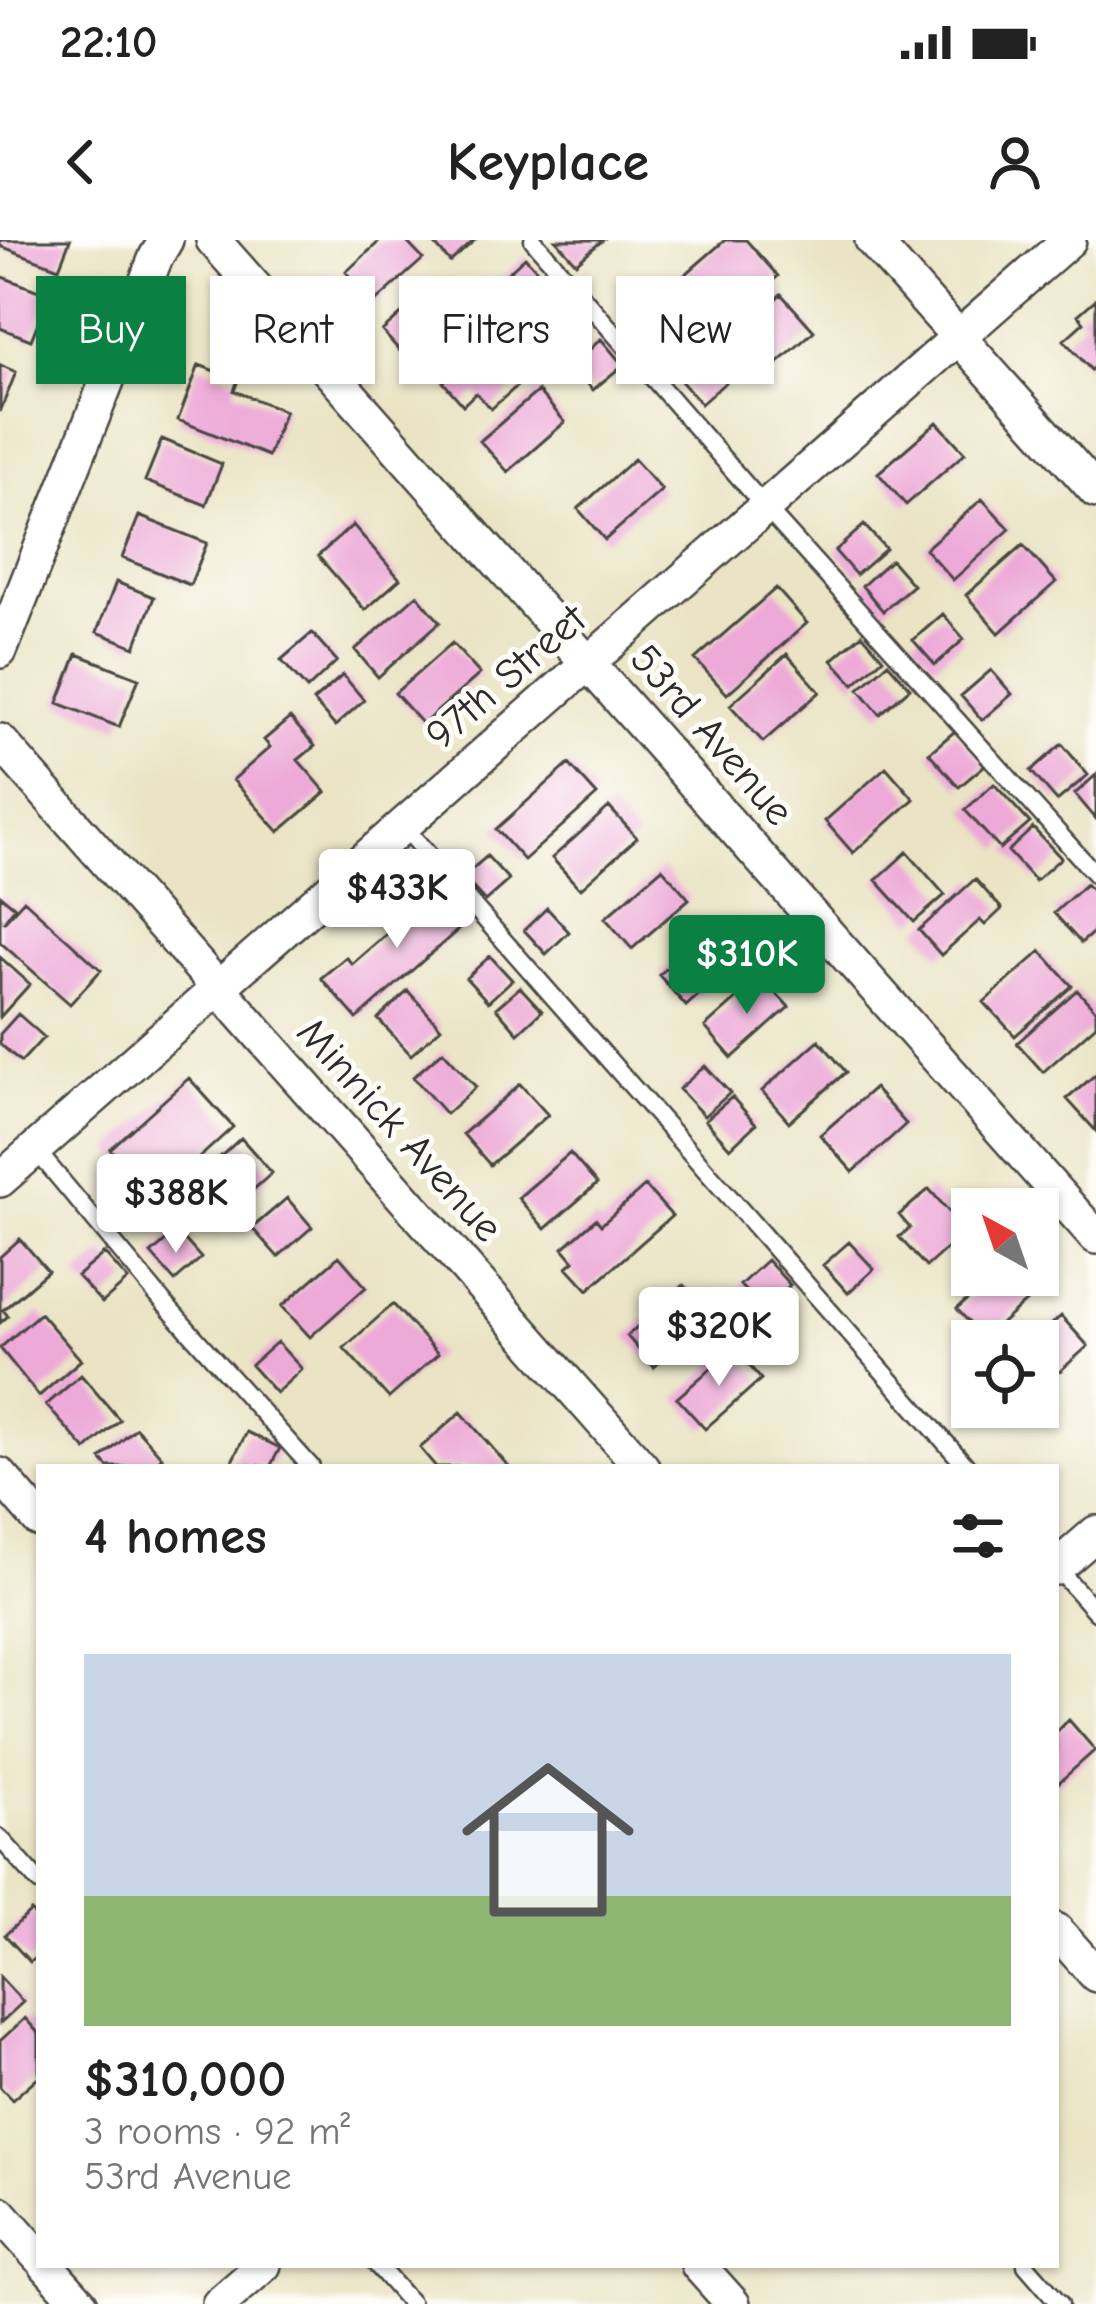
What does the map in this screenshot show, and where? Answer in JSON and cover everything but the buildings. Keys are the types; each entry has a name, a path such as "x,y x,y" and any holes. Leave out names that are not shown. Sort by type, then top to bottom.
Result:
{"street":[{"path":"0,651 166,240"},
{"name":"53rd Avenue","path":"213,240 1096,1237"},
{"path":"872,240 1096,491"},
{"name":"97th Street","path":"0,1180 1069,240"},
{"name":"Minnick Avenue","path":"0,741 639,1464"},
{"path":"0,1475 36,1517"},
{"path":"1059,1565 1096,1533"},
{"path":"1059,1933 1096,1975"},
{"path":"0,2213 36,2254"},
{"path":"49,2268 80,2304"},
{"path":"219,2304 261,2268"},
{"path":"701,2268 733,2304"}],"lane":[{"path":"533,240 1096,875"},
{"path":"403,826 965,1464"},
{"path":"35,1149 308,1464"},
{"path":"1059,1571 1096,1612"},
{"path":"0,1838 36,1879"},
{"path":"380,2268 411,2304"},
{"path":"1029,2268 1060,2304"}]}
